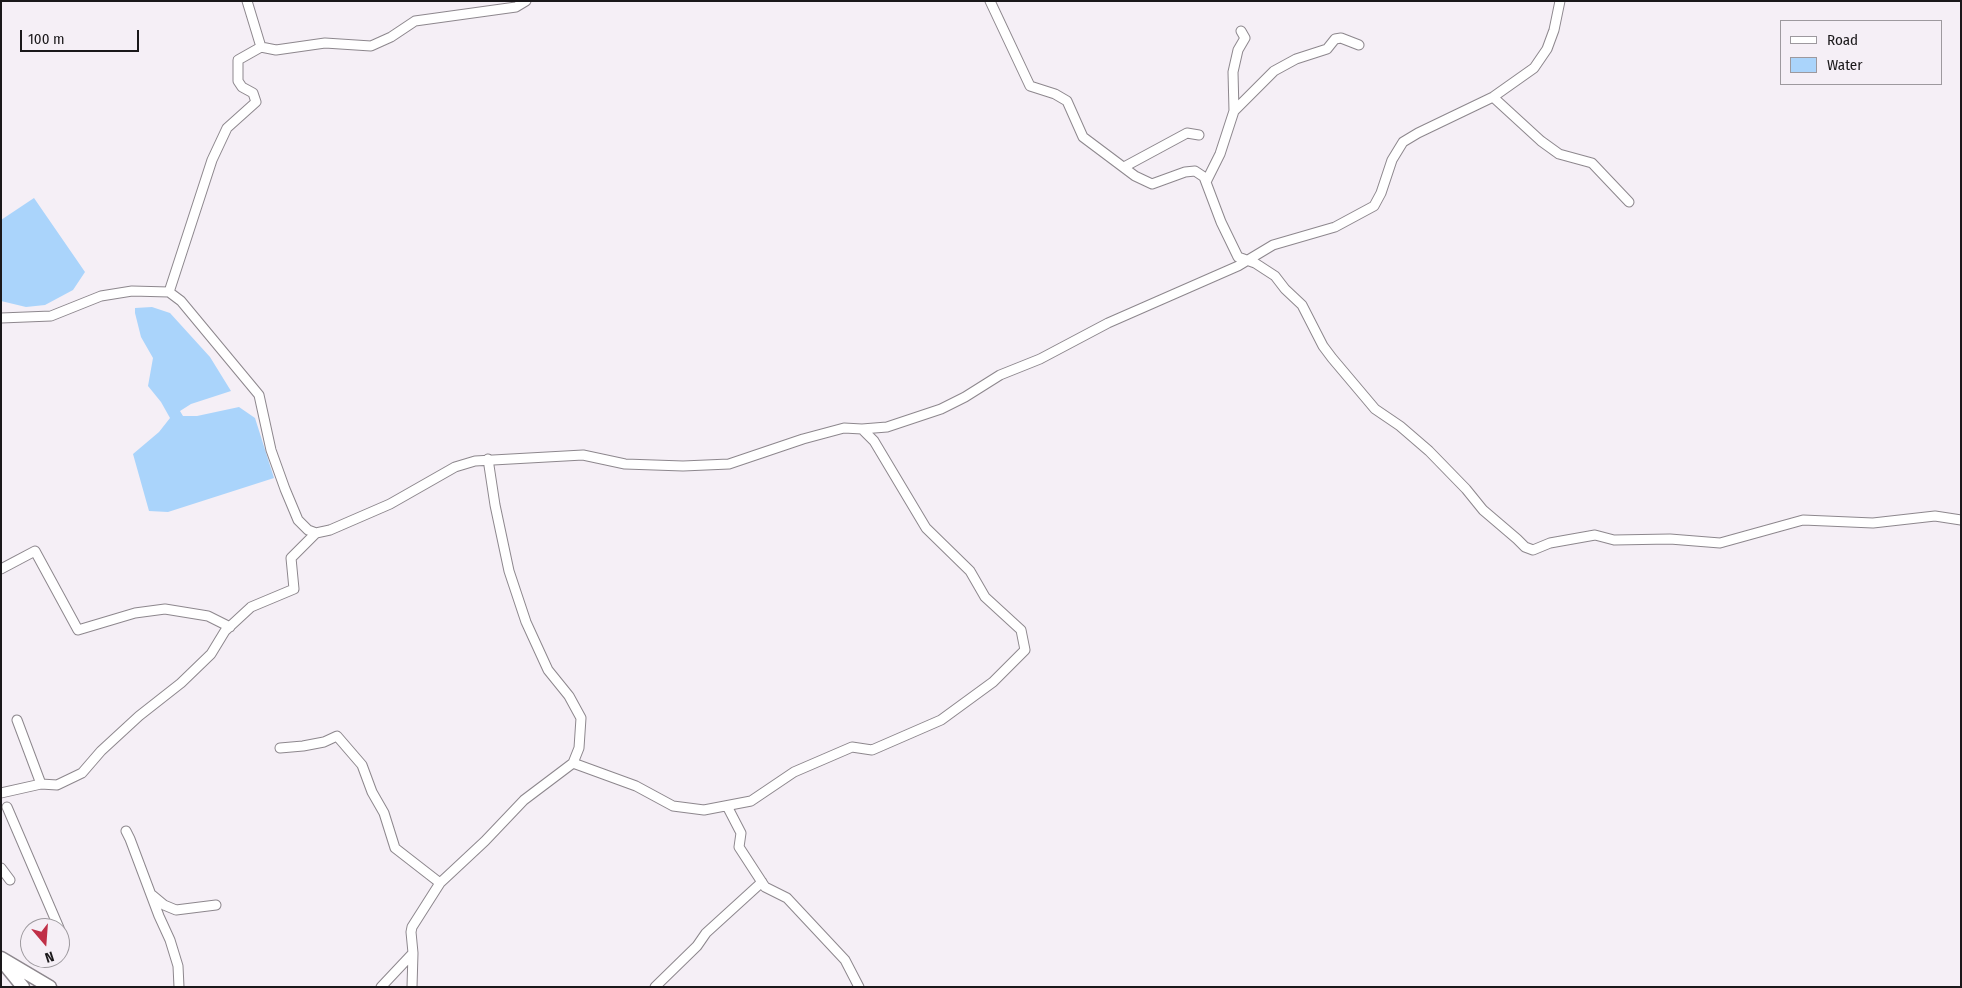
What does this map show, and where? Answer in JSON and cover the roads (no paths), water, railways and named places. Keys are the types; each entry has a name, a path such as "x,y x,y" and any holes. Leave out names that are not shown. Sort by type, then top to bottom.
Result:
{"main road":[{"path":"1,960 23,987"},
{"path":"1,960 50,987"}],"street":[{"path":"247,1 261,47"},
{"path":"169,292 212,160 227,128 256,102 253,93 242,87 238,81 238,60 261,47 276,50 325,43 371,46 391,38 415,21 516,7 526,1"},
{"path":"990,1 1030,86 1055,94 1066,101 1083,138 1135,176 1152,184 1184,172 1195,171 1204,177 1221,222 1238,257 1248,260 1276,276 1285,289 1302,305 1323,346 1375,409 1400,426 1429,451 1466,489 1483,510 1525,547 1532,550 1550,543 1595,535 1614,540 1670,539 1720,543 1803,520 1873,523 1936,516 1961,520"},
{"path":"1,793 40,784 56,785 82,773 107,745 139,716 181,683 210,654 230,627 251,607 294,589 291,558 316,534 390,504 455,467 488,460 583,455 624,464 683,466 729,464 844,428 887,427 941,409 1000,375 1040,359 1108,323 1238,266 1273,245 1335,227 1374,206 1381,193 1392,160 1403,142 1494,97 1534,68 1547,49 1554,30 1560,1"},
{"path":"1206,182 1220,154 1234,111 1233,72 1238,50 1246,38 1241,31"},
{"path":"1234,111 1274,71 1296,59 1327,49 1335,39 1341,38 1359,45"},
{"path":"1494,97 1558,154 1592,163 1628,202"},
{"path":"1124,167 1187,133 1199,135"},
{"path":"1,318 51,316 101,296 132,291 169,292 181,302 258,395 271,450 285,489 298,520 308,530 316,534"},
{"path":"573,763 636,786 673,806 704,810 751,801 794,772 852,747 872,750 940,720 993,682 1025,650 1021,630 985,597 970,571 926,528 874,441 862,429"},
{"path":"412,987 412,927 440,882 485,841 524,800 573,763 579,748 581,718 569,696 548,670 526,622 509,571 488,460"},
{"path":"1,570 35,552 78,630 135,612 165,608 208,616 230,627"},
{"path":"17,720 40,784"},
{"path":"280,748 324,742 337,736 362,766 372,792 384,814 395,848 440,882"},
{"path":"727,806 741,833 740,847 765,887 787,898 844,960 859,987"},
{"path":"7,807 55,918"},
{"path":"126,831 170,940 178,966 179,987"},
{"path":"1,868 10,880"},
{"path":"655,987 697,946 706,933 762,882"},
{"path":"150,893 164,905 176,910 216,905"},
{"path":"381,987 413,953"}],"water":[{"path":"34,198 85,272 73,290 45,305 26,307 1,301 1,220"},
{"path":"152,307 170,313 210,357 231,391 191,404 180,411 183,416 197,416 239,407 255,418 274,478 168,512 149,511 133,454 159,432 170,418 161,402 148,386 153,358 141,337 135,313 135,308"}]}
